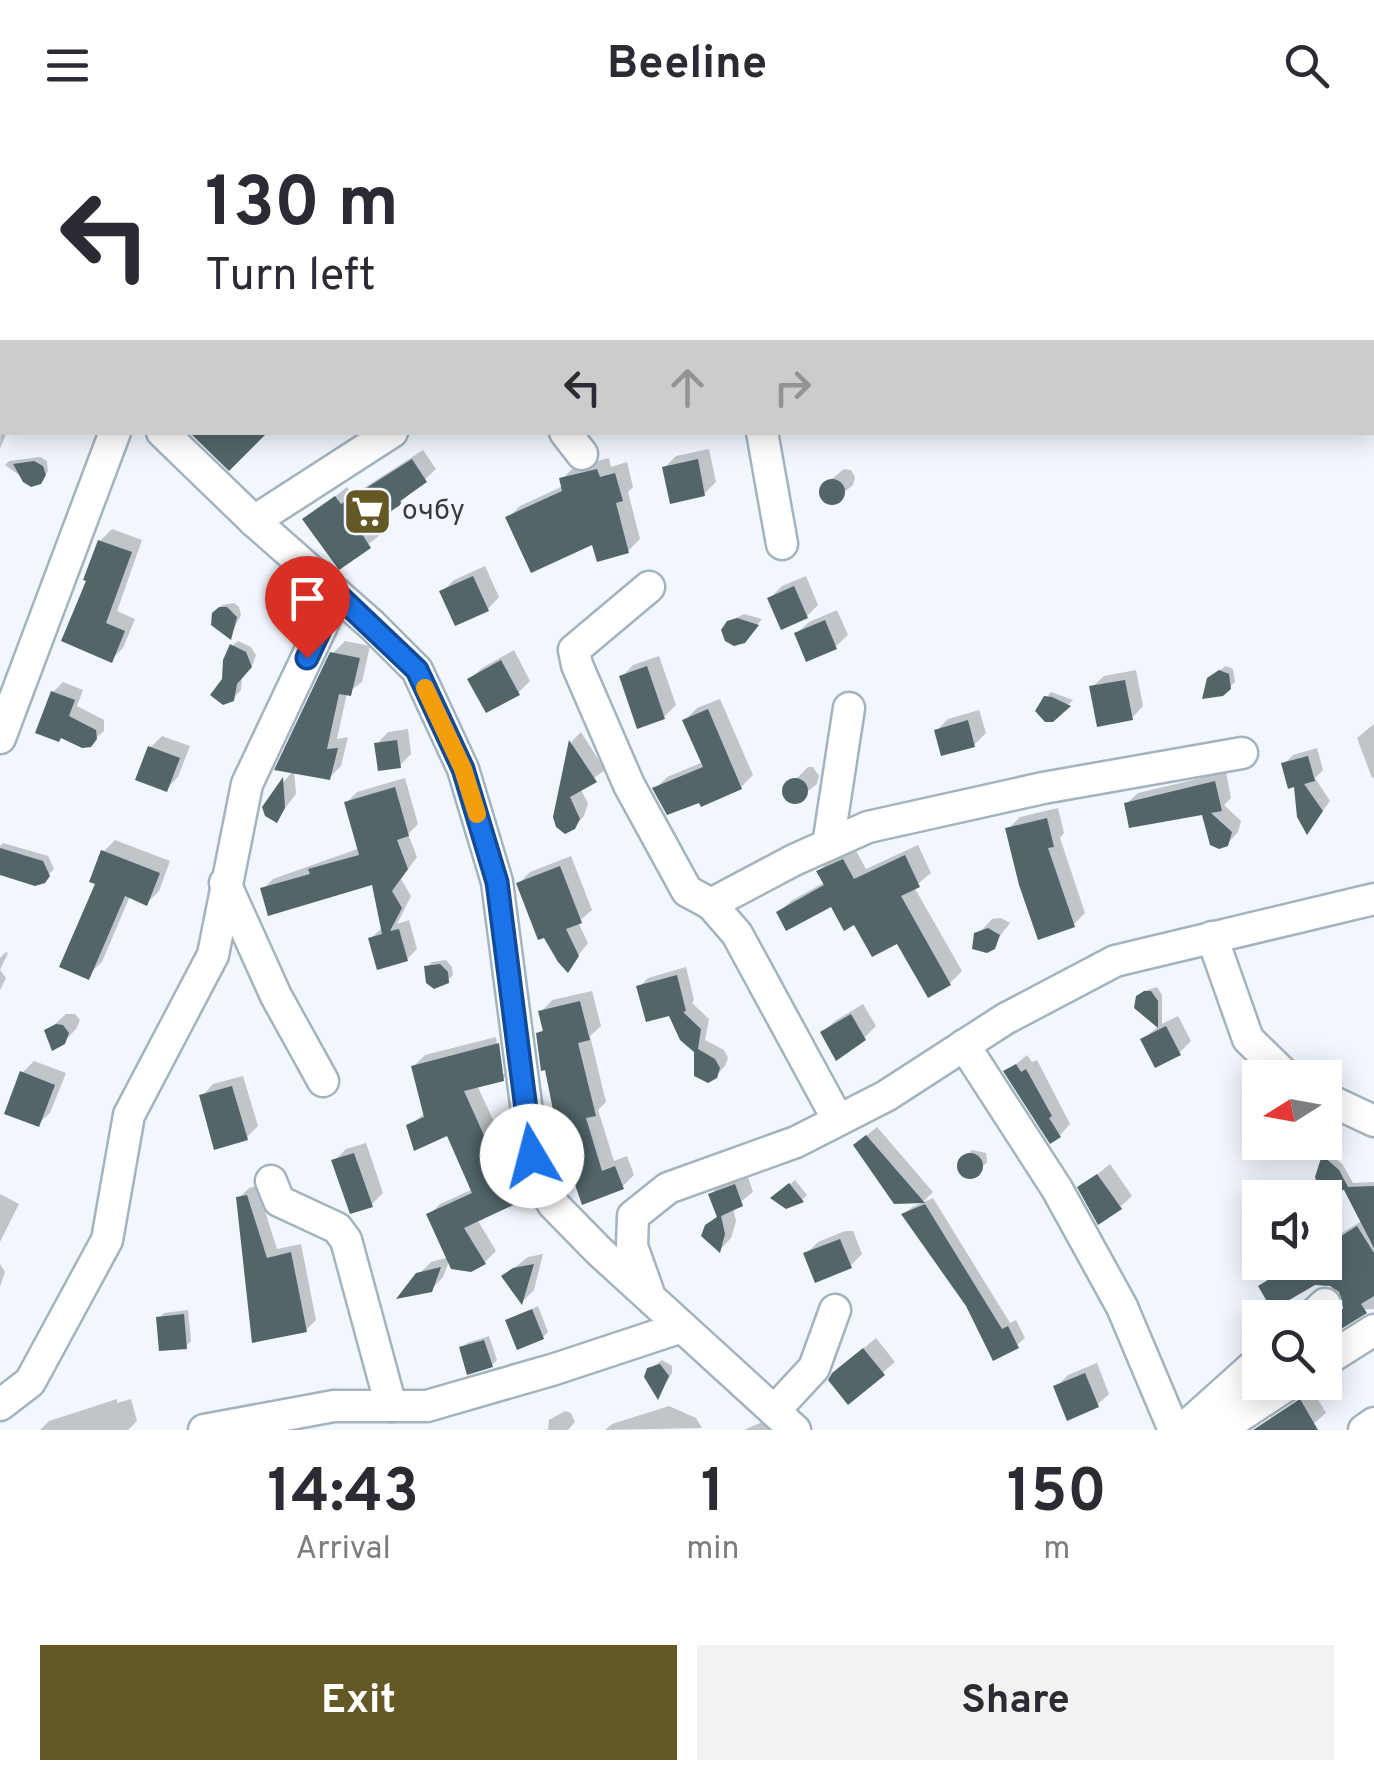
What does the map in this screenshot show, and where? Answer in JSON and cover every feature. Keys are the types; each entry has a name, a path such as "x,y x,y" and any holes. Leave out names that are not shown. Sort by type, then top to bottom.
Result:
{"street":[{"path":"0,738 115,435"},
{"path":"165,435 417,670 463,769 497,882 535,1173 552,1204 784,1420 814,1368 835,1310"},
{"path":"254,522 387,435"},
{"path":"763,435 782,544"},
{"path":"649,587 574,650 576,664 629,785 687,890 711,904 737,934 838,1120"},
{"path":"0,1405 30,1382 107,1240 129,1116 213,955 247,784 337,594"},
{"path":"828,845 849,708"},
{"path":"711,904 828,845 899,818 1242,753"},
{"path":"225,883 276,996 323,1080"},
{"path":"651,1299 632,1246 633,1216 668,1188 796,1142 886,1096 1005,1019 1115,961 1374,899"},
{"path":"1212,937 1248,1039 1270,1060"},
{"path":"964,1045 1057,1189 1122,1307 1174,1430"},
{"path":"1342,1106 1374,1121"},
{"path":"271,1181 279,1201 338,1228 346,1240 391,1406"},
{"path":"204,1430 334,1406 427,1406 682,1327"},
{"path":"1342,1351 1374,1330"},
{"path":"1182,1430 1242,1376"},
{"path":"1218,1430 1264,1400"},
{"path":"1364,1430 1374,1423"}],"building":[{"path":"192,435 265,435 229,471"},
{"path":"412,459 427,482 360,531 371,548 339,570 302,519 335,496 341,504"},
{"path":"698,459 705,496 670,504 662,467"},
{"path":"34,461 43,466 46,475 41,484 31,487 23,482 13,464"},
{"path":"597,469 600,477 615,473 623,501 616,503 629,553 597,562 592,545 531,573 505,517 562,491 559,478"},
{"path":"832,479 841,483 845,492 841,501 832,505 823,501 819,492 823,483"},
{"path":"98,540 132,552 106,623 125,631 112,663 61,641"},
{"path":"473,576 489,611 455,626 439,591"},
{"path":"794,586 808,618 781,630 767,598"},
{"path":"227,607 237,617 231,640 211,625 212,613"},
{"path":"737,618 759,625 745,643 734,646 725,641 721,630 727,621"},
{"path":"825,620 837,649 806,662 794,633"},
{"path":"230,644 246,652 252,667 237,684 234,701 223,705 210,695 222,679 223,660"},
{"path":"330,652 360,658 351,696 339,694 327,749 338,748 330,780 274,770"},
{"path":"501,660 520,695 486,713 467,679"},
{"path":"647,666 665,719 637,729 619,676"},
{"path":"1219,670 1229,674 1231,689 1223,696 1202,699 1207,678"},
{"path":"1125,680 1133,720 1097,727 1089,686"},
{"path":"51,691 75,700 69,716 96,730 97,739 91,747 82,748 61,738 59,742 35,733"},
{"path":"1044,696 1071,706 1053,722 1045,722 1035,711"},
{"path":"708,709 742,789 701,807 699,803 667,815 652,788 703,767 682,720"},
{"path":"968,720 975,747 941,756 934,730"},
{"path":"397,740 401,768 378,771 374,743"},
{"path":"569,740 597,782 570,797 580,819 575,829 565,834 556,827 553,817"},
{"path":"148,746 180,758 167,792 135,780"},
{"path":"1308,756 1315,781 1304,784 1323,811 1307,835 1297,817 1294,787 1288,789 1281,763"},
{"path":"283,777 285,808 277,823 265,816 262,807"},
{"path":"795,778 804,782 808,791 804,800 795,804 786,800 782,791 786,782"},
{"path":"1215,781 1222,811 1211,813 1232,832 1228,846 1219,849 1210,845 1202,815 1129,828 1124,803"},
{"path":"395,787 409,836 397,840 408,869 392,891 402,908 390,931 399,929 408,961 377,970 368,938 382,934 372,885 268,916 260,888 359,855 344,802"},
{"path":"1047,818 1054,847 1048,848 1075,927 1038,940 1005,828"},
{"path":"0,848 43,861 50,876 45,883 35,886 0,875"},
{"path":"101,850 160,873 147,906 125,896 89,980 59,967 95,884 89,882"},
{"path":"905,855 920,887 901,896 951,985 928,998 897,944 872,957 854,925 844,931 831,907 786,931 776,912 824,885 816,871 843,859 854,879"},
{"path":"560,866 582,923 566,929 579,956 568,973 544,938 538,940 516,883"},
{"path":"988,928 1000,935 995,949 987,953 972,949 974,933"},
{"path":"440,964 448,972 449,983 434,989 426,983 424,966"},
{"path":"677,975 686,1011 683,1012 701,1029 698,1049 715,1059 720,1068 717,1078 708,1083 694,1076 694,1052 680,1040 669,1016 646,1022 636,986"},
{"path":"1151,991 1158,1001 1158,1028 1134,1008 1136,996"},
{"path":"580,1001 590,1040 578,1043 596,1116 586,1118 602,1171 615,1166 624,1189 582,1205 558,1135 545,1070 541,1071 536,1033 543,1031 538,1011"},
{"path":"851,1014 866,1040 836,1061 820,1032"},
{"path":"63,1025 69,1033 65,1044 52,1051 44,1030"},
{"path":"1166,1026 1181,1055 1155,1068 1140,1039"},
{"path":"499,1043 504,1081 464,1091 495,1160 526,1199 464,1228 486,1264 471,1272 451,1269 426,1214 472,1193 447,1136 414,1151 406,1125 424,1117 411,1066"},
{"path":"1016,1064 1021,1072 1026,1069 1061,1137 1050,1144 1003,1071"},
{"path":"20,1071 55,1085 39,1127 4,1114"},
{"path":"232,1086 248,1140 214,1150 199,1095"},
{"path":"866,1135 925,1203 894,1204 853,1145"},
{"path":"354,1153 373,1207 350,1214 331,1160"},
{"path":"970,1153 979,1157 983,1166 979,1175 970,1179 961,1175 957,1166 961,1157"},
{"path":"1320,1160 1328,1160 1339,1170 1348,1187 1374,1186 1374,1248 1342,1190 1342,1180 1315,1177"},
{"path":"1097,1174 1122,1209 1098,1225 1077,1187"},
{"path":"789,1183 804,1202 786,1209 770,1198"},
{"path":"735,1184 743,1206 721,1216 725,1234 720,1253 701,1236 705,1225 717,1217 708,1194"},
{"path":"247,1195 267,1258 291,1252 307,1332 252,1343 236,1197"},
{"path":"925,1204 1002,1329 1008,1326 1019,1348 993,1361 966,1306 901,1214"},
{"path":"1357,1226 1374,1253 1374,1296 1361,1304 1367,1313 1342,1328 1342,1300 1330,1286 1315,1285 1289,1300 1266,1300 1258,1286 1268,1280 1342,1280 1342,1236"},
{"path":"840,1239 852,1268 815,1283 803,1253"},
{"path":"534,1264 522,1305 501,1276 513,1268"},
{"path":"441,1267 432,1292 396,1299 416,1273"},
{"path":"532,1309 544,1339 517,1350 505,1320"},
{"path":"184,1314 187,1349 159,1351 156,1317"},
{"path":"484,1340 493,1367 467,1375 459,1347"},
{"path":"863,1348 885,1375 848,1405 828,1380"},
{"path":"660,1364 669,1376 658,1400 644,1377 647,1368"},
{"path":"1085,1373 1099,1407 1067,1421 1053,1386"},
{"path":"1301,1400 1318,1430 1253,1430"}],"slow traffic":[{"path":"425,688 463,769 477,814"}],"place":[{"name":"очбу","path":"367,512"}],"route":[{"path":"307,658 337,594 417,670 463,769 497,882 532,1156"}]}
